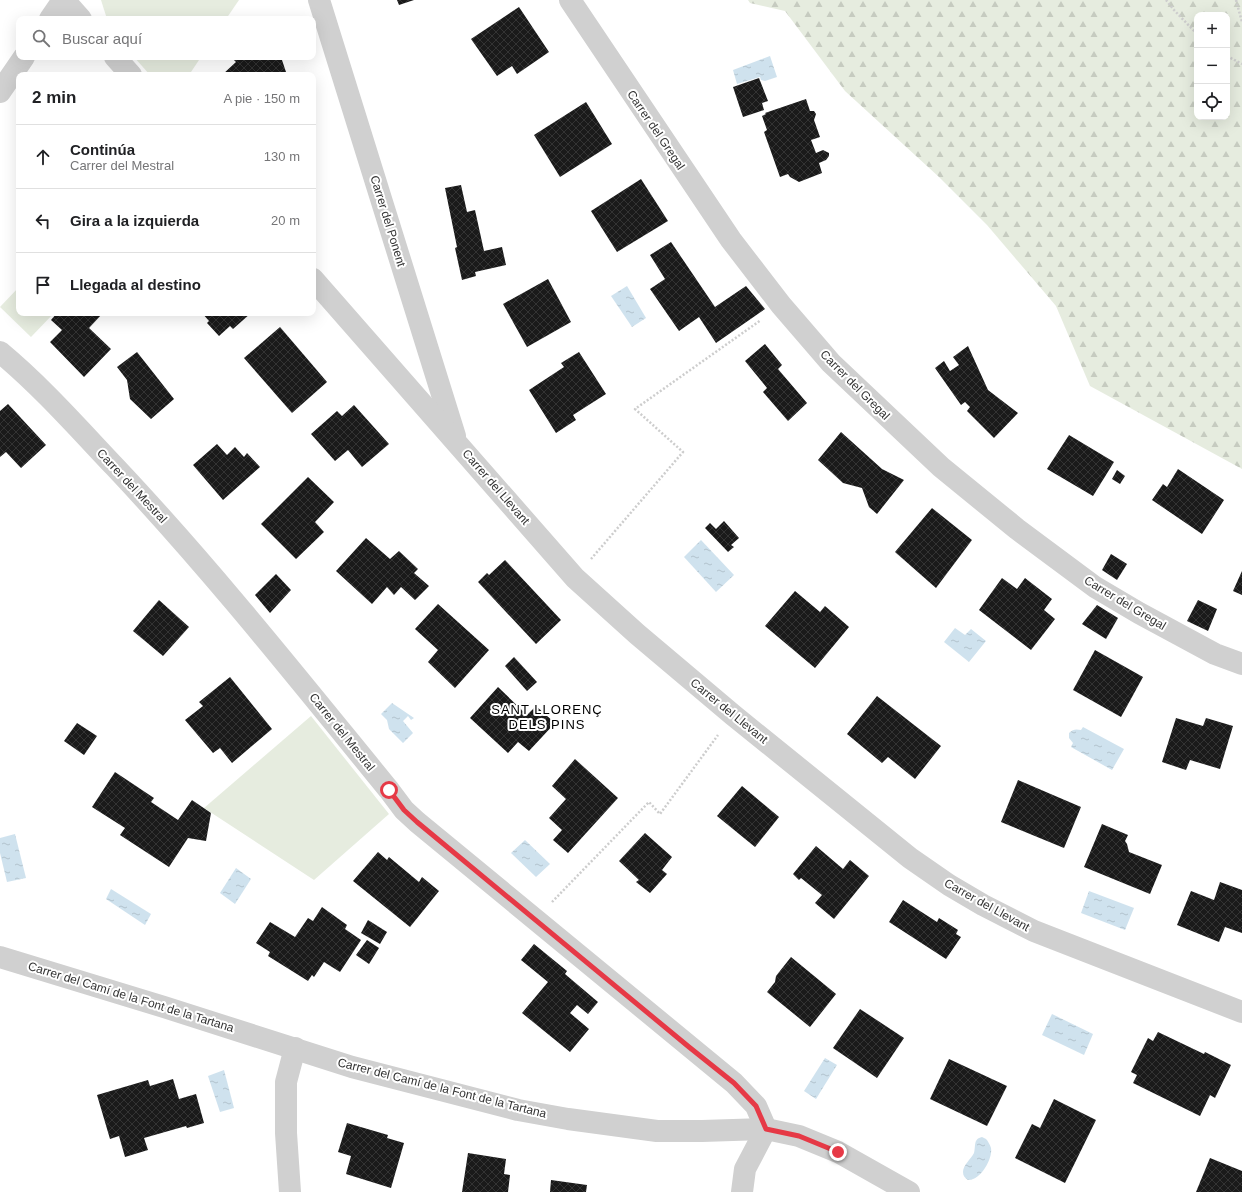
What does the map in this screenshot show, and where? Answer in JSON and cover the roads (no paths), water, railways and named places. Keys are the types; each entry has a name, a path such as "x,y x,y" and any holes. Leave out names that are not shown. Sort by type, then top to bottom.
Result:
{"street":[{"path":"52,16 64,0 78,16"},
{"name":"Carrer del Ponent","path":"319,0 457,443"},
{"name":"Carrer del Gregal","path":"570,0 731,240 782,305 831,363 941,467 1017,529 1095,587 1215,654 1242,664"},
{"path":"0,92 22,60"},
{"path":"118,60 128,72"},
{"name":"Carrer del Llevant","path":"316,282 575,578 637,634 910,858 949,885 983,905 1034,931 1242,1012"},
{"name":"Carrer del Mestral","path":"0,352 17,366 64,413 153,507 262,634 404,810 734,1083 756,1106 766,1129"},
{"name":"Carrer del Camí de la Font de la Tartana","path":"0,957 352,1067 518,1110 657,1131 766,1129 799,1136 838,1152 909,1192"},
{"path":"290,1192 286,1133 286,1082 294,1048"},
{"path":"742,1192 746,1169 766,1129"}],"water":[{"path":"770,56 777,77 765,81 761,80 760,77 737,84 733,70"},
{"path":"627,286 646,318 632,327 611,296"},
{"path":"701,540 734,575 716,592 684,557"},
{"path":"955,628 965,635 971,629 986,641 969,662 944,642"},
{"path":"392,703 414,718 411,720 408,716 403,721 413,733 403,743 389,729 387,720 381,714"},
{"path":"1083,727 1124,749 1112,770 1071,747 1073,743 1069,738 1069,733 1078,729 1081,730"},
{"path":"15,834 26,878 7,882 0,853 0,838"},
{"path":"525,840 550,864 536,877 511,853"},
{"path":"236,868 251,879 235,904 220,893"},
{"path":"111,889 151,914 145,925 106,899"},
{"path":"1089,891 1134,908 1125,930 1081,913"},
{"path":"1052,1014 1093,1034 1084,1055 1042,1035"},
{"path":"825,1058 837,1065 816,1099 804,1091"},
{"path":"224,1070 234,1108 220,1112 208,1076"},
{"path":"982,1137 987,1140 991,1147 990,1158 985,1168 977,1177 968,1180 964,1176 963,1169 974,1153 977,1139"}],"district":[{"name":"SANT LLORENÇ DELS PINS","path":"547,716"}]}
